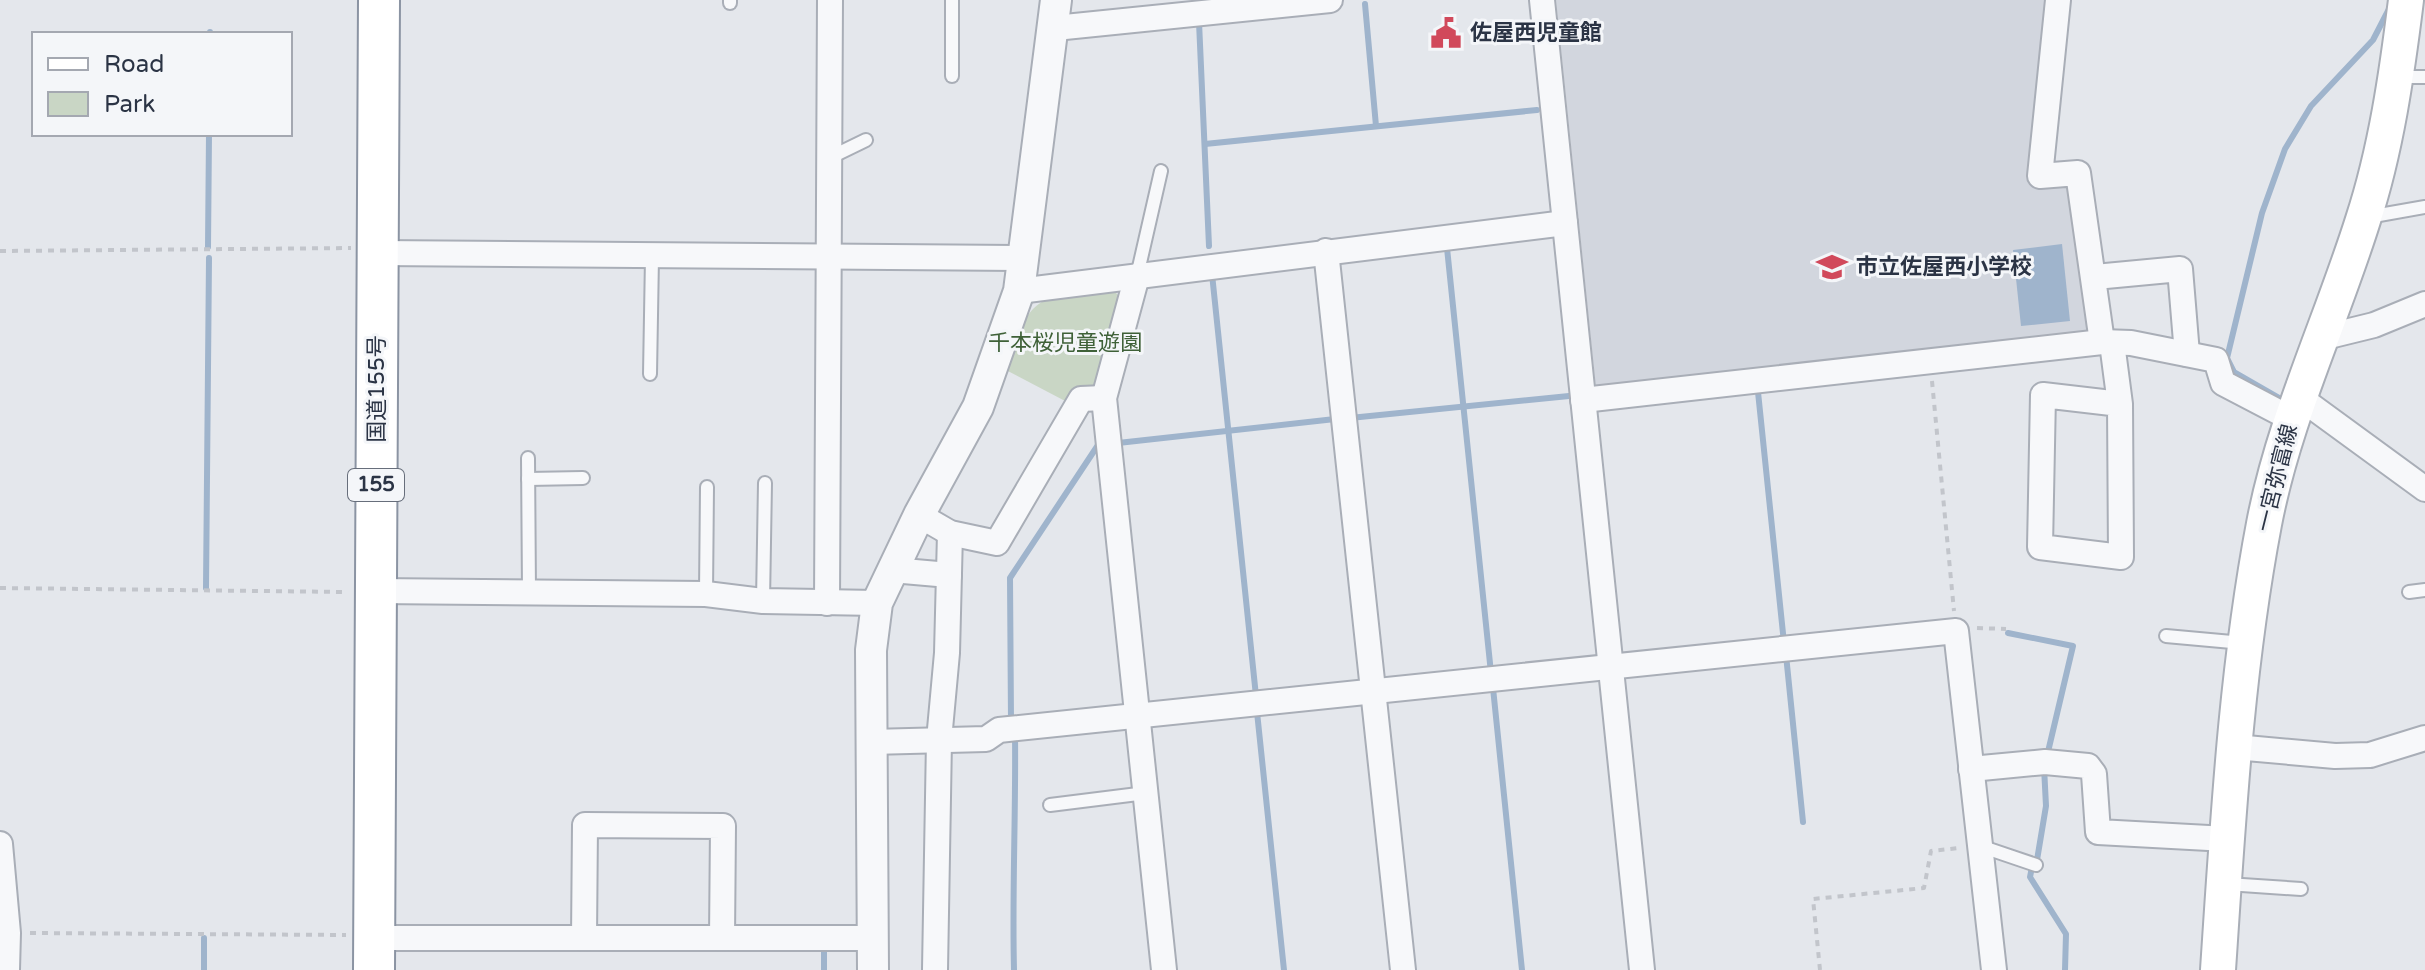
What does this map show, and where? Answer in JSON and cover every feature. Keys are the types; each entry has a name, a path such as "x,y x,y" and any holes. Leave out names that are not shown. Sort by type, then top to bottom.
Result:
{"highway":[{"name":"国道155号","path":"374,948 379,0"}],"main road":[{"name":"一宮弥富線","path":"2218,970 2235,747 2264,524 2295,408 2364,217 2410,77 2398,2"}],"street":[{"path":"827,603 830,0"},
{"path":"873,970 871,650 877,603 919,515 978,407 1019,291 1056,14 1330,0"},
{"path":"1542,0 1642,970"},
{"path":"2058,0 2040,176 2078,173 2120,404 2121,557 2040,547 2043,395 2120,404"},
{"path":"1019,291 1565,223"},
{"path":"378,251 652,257 1025,258"},
{"path":"1326,251 1403,970"},
{"path":"2095,277 2180,269 2187,354"},
{"path":"1137,276 1104,398 1164,970"},
{"path":"2321,338 2374,325 2425,304"},
{"path":"1583,400 2107,342 2216,360 2223,383 2295,408 2425,489"},
{"path":"919,515 950,533 997,543 1081,399 1104,398"},
{"path":"935,970 939,740 947,653 950,533"},
{"path":"892,570 949,575"},
{"path":"376,592 706,594 763,601 877,603"},
{"path":"871,742 986,739 999,730 1956,631 1994,970"},
{"path":"2235,747 2359,755 2425,738"},
{"path":"1971,769 2045,762 2088,766 2094,774 2098,832 2227,839"},
{"path":"584,938 585,825 723,826 722,938"},
{"path":"0,844 8,933 7,970"},
{"path":"374,948 584,938 872,938"}],"lane":[{"path":"952,0 952,76"},
{"path":"829,158 866,140"},
{"path":"1137,276 1161,171"},
{"path":"2364,217 2425,207"},
{"path":"650,374 652,257"},
{"path":"528,458 529,591"},
{"path":"528,479 583,478"},
{"path":"763,601 765,483"},
{"path":"706,594 707,487"},
{"path":"2409,592 2425,590"},
{"path":"2166,636 2247,643"},
{"path":"1050,805 1146,793"},
{"path":"1980,846 2036,865"},
{"path":"2224,884 2301,889"}],"path":[{"path":"0,251 378,251"},
{"path":"1930,361 1956,631 1992,626 2006,629"},
{"path":"0,588 376,592"},
{"path":"1820,970 1813,899 1924,888 1931,851 1980,846"},
{"path":"8,933 374,948"}],"shaded area":[{"name":"市立佐屋西小学校","path":"1556,0 2053,0 2034,187 2060,184 2073,193 2089,340 1596,390"}],"green space":[{"name":"千本桜児童遊園","path":"1113,290 1125,302 1104,385 1067,402 1004,369 1030,312 1039,304 1066,295"}],"water":[{"path":"2062,244 2070,321 2021,326 2013,250"}],"waterway":[{"path":"1365,4 1376,126"},
{"path":"2281,399 2234,372 2227,358 2262,213 2285,149 2311,106 2373,40 2389,9"},
{"path":"1199,22 1209,246"},
{"path":"1205,144 1537,110"},
{"path":"208,247 209,136"},
{"path":"1447,248 1491,673"},
{"path":"206,588 209,258"},
{"path":"1212,274 1256,696"},
{"path":"1758,392 1784,643"},
{"path":"1350,418 1569,396"},
{"path":"1118,443 1335,419"},
{"path":"1011,721 1010,578 1098,445 1103,444"},
{"path":"2008,633 2073,646 2047,756"},
{"path":"1786,655 1803,822"},
{"path":"1493,688 1522,970"},
{"path":"1257,712 1284,970"},
{"path":"1014,970 1015,734"},
{"path":"2037,860 2046,806 2044,767"},
{"path":"2032,867 2030,877 2066,934 2065,970"},
{"path":"204,938 204,970"},
{"path":"824,945 824,970"}],"place":[{"name":"佐屋西児童館","path":"1446,33"},
{"name":"市立佐屋西小学校","path":"1832,267"}]}
